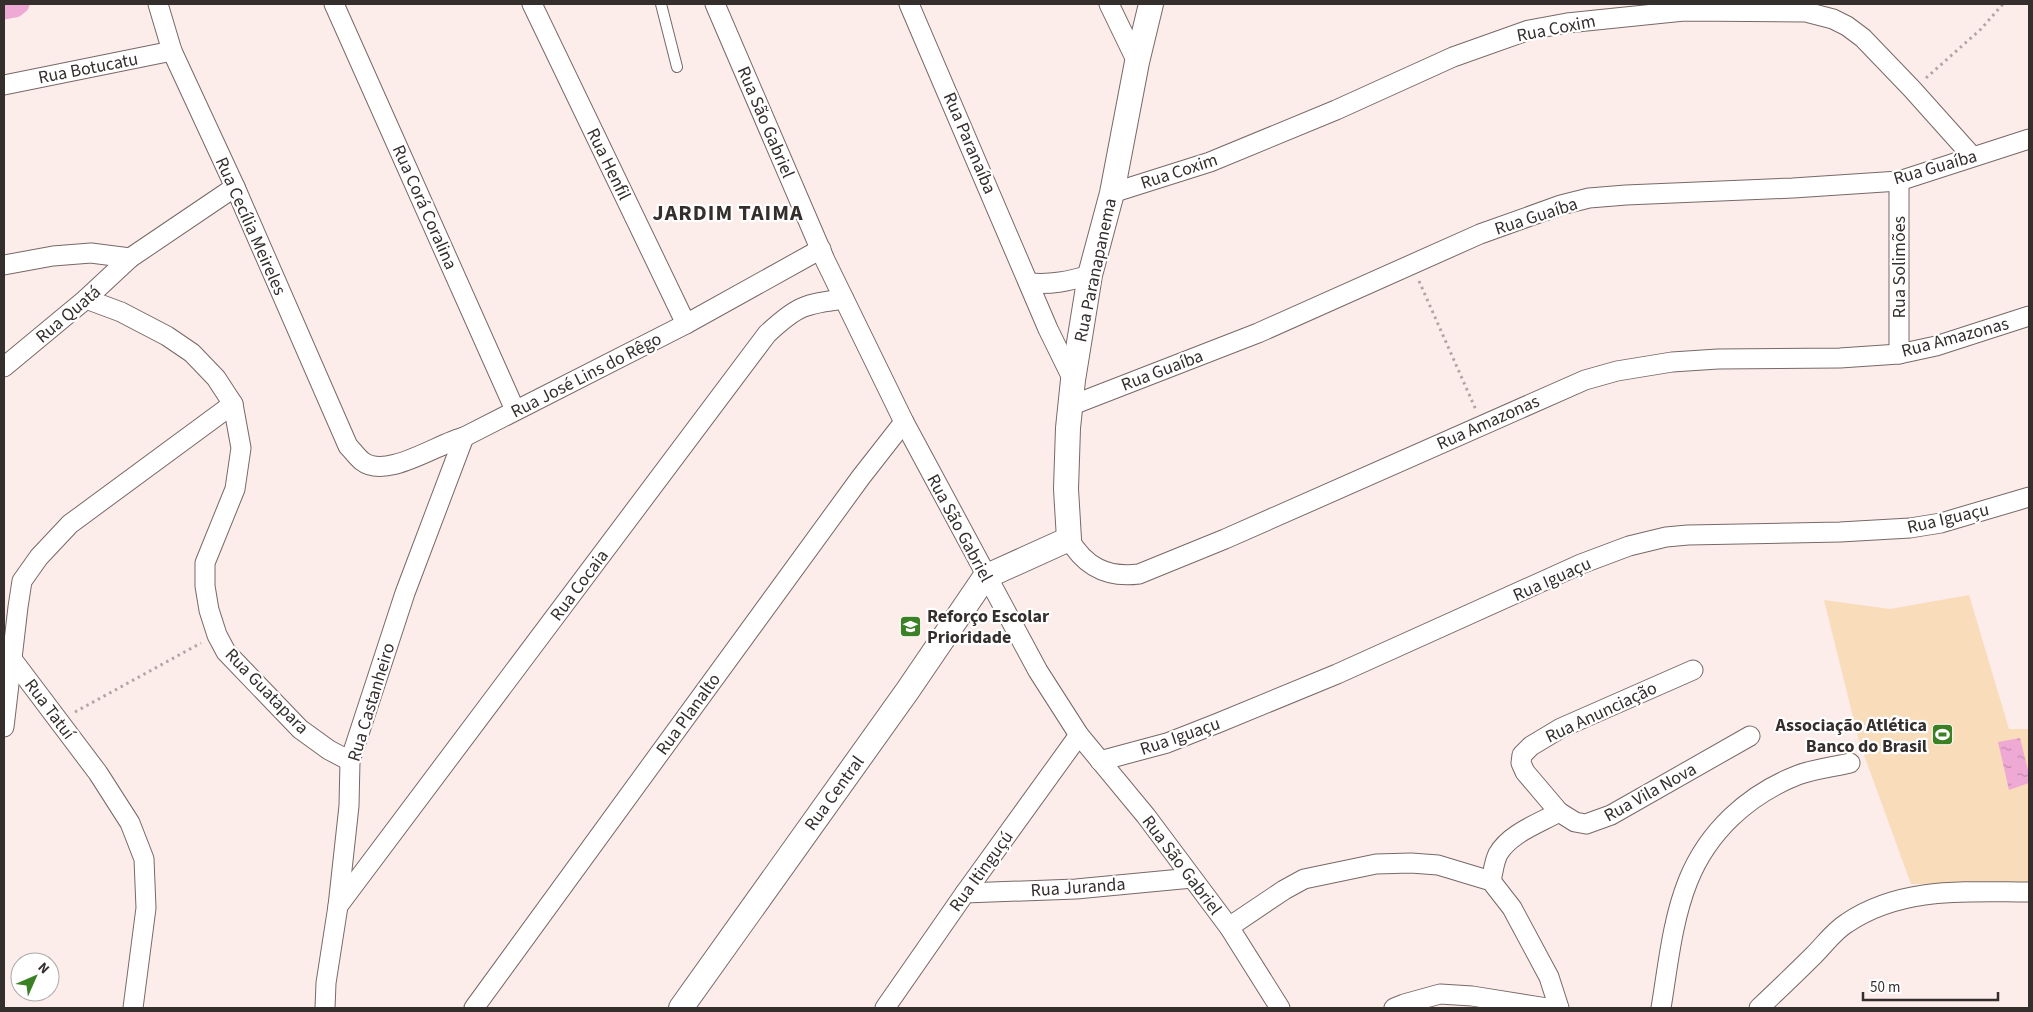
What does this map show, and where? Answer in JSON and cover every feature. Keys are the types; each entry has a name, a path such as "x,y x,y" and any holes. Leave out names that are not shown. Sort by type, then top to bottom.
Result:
{"street":[{"name":"Rua Cecília Meireles","path":"158,4 172,51 348,446"},
{"name":"Rua Corá Coralina","path":"334,4 515,410"},
{"name":"Rua Henfil","path":"532,4 686,324"},
{"name":"Rua São Gabriel","path":"715,4 844,299 904,422 1038,672 1079,735 1146,816 1229,927 1280,1008"},
{"name":"Rua Paranaíba","path":"909,4 1030,283 1048,329 1073,380"},
{"path":"1109,4 1137,62"},
{"name":"Rua Paranapanema","path":"1069,538 1066,489 1073,380 1090,275 1112,193 1137,62 1151,4"},
{"name":"Rua Coxim","path":"1112,193 1210,162 1336,110 1453,57 1529,30 1567,23 1684,11 1806,12 1833,19 1847,26 1863,38 1972,156"},
{"name":"Rua Botucatu","path":"4,85 172,51"},
{"name":"Rua Guaíba","path":"1070,406 1258,333 1520,219 1589,198 1898,181 2029,138"},
{"name":"Rua Solimões","path":"1898,181 1899,354"},
{"name":"Rua Quatá","path":"4,367 86,299 130,258 234,187"},
{"name":"Rua José Lins do Rêgo","path":"348,446 363,462 378,468 396,465 450,440 464,437 686,324 821,249"},
{"path":"4,265 53,256 82,254 130,258"},
{"path":"1030,283 1056,284 1090,275"},
{"name":"Rua Guatapara","path":"86,299 121,312 167,336 192,353 216,378 233,404 241,448 235,490 205,563 205,586 209,610 217,634 226,652 300,729 329,750 350,761"},
{"name":"Rua Cocaia","path":"338,906 768,334 786,316 802,306 844,299"},
{"name":"Rua Amazonas","path":"1069,538 1077,552 1089,564 1108,573 1126,576 1140,574 1225,539 1585,380 1617,371 1672,362 1840,358 1899,354 1936,346 2029,316"},
{"path":"4,727 22,581 39,557 70,524 233,404"},
{"name":"Rua Planalto","path":"474,1008 861,477 904,422"},
{"name":"Rua Castanheiro","path":"326,1008 326,983 338,906 349,806 350,761 405,594 464,437"},
{"name":"Rua Iguaçu","path":"1100,761 1167,743 1218,723 1355,666 1581,564 1629,546 1666,537 1688,535 1840,532 1910,528 1941,523 2029,497"},
{"path":"986,577 1069,538"},
{"name":"Rua Central","path":"681,1008 908,690 986,577"},
{"name":"Rua Tatuí","path":"12,659 98,773 130,823 144,859 146,908 133,1008"},
{"name":"Rua Anunciação","path":"1559,812 1524,772 1522,755 1531,746 1561,728 1693,670"},
{"name":"Rua Itinguçú","path":"885,1008 1079,735"},
{"name":"Rua Vila Nova","path":"1559,812 1575,822 1586,824 1596,822 1750,736"},
{"path":"1661,1008 1677,918 1688,881 1705,848 1724,823 1752,799 1771,788 1799,775 1850,763"},
{"path":"1491,881 1498,854 1507,844 1522,832 1559,812"},
{"path":"1229,927 1284,890 1304,879 1376,864 1412,863 1438,865 1491,881 1512,908 1549,977 1559,1008"},
{"name":"Rua Juranda","path":"965,893 1076,889 1192,878"},
{"path":"1760,1008 1833,934 1848,922 1876,908 1913,895 1966,892 2029,892"},
{"path":"1394,1008 1440,994 1472,996 1547,1008"}],"lane":[{"path":"661,4 677,67"}],"path":[{"path":"1912,89 1981,29 2003,4"},
{"path":"1412,266 1482,424"},
{"path":"59,721 217,634"}],"shaded area":[{"name":"Associação Atlética Banco do Brasil","path":"1969,595 2009,729 2029,729 2029,884 1911,884 1859,741 1824,600 1890,609"}],"water":[{"path":"2020,738 2029,774 2029,783 2009,790 1998,742"}],"waterway":[{"path":"4,10 15,8 20,4"}],"place":[{"name":"Reforço Escolar Prioridade","path":"911,626"},
{"name":"Associação Atlética Banco do Brasil","path":"1943,735"}],"district":[{"name":"JARDIM TAIMA","path":"728,212"}]}
